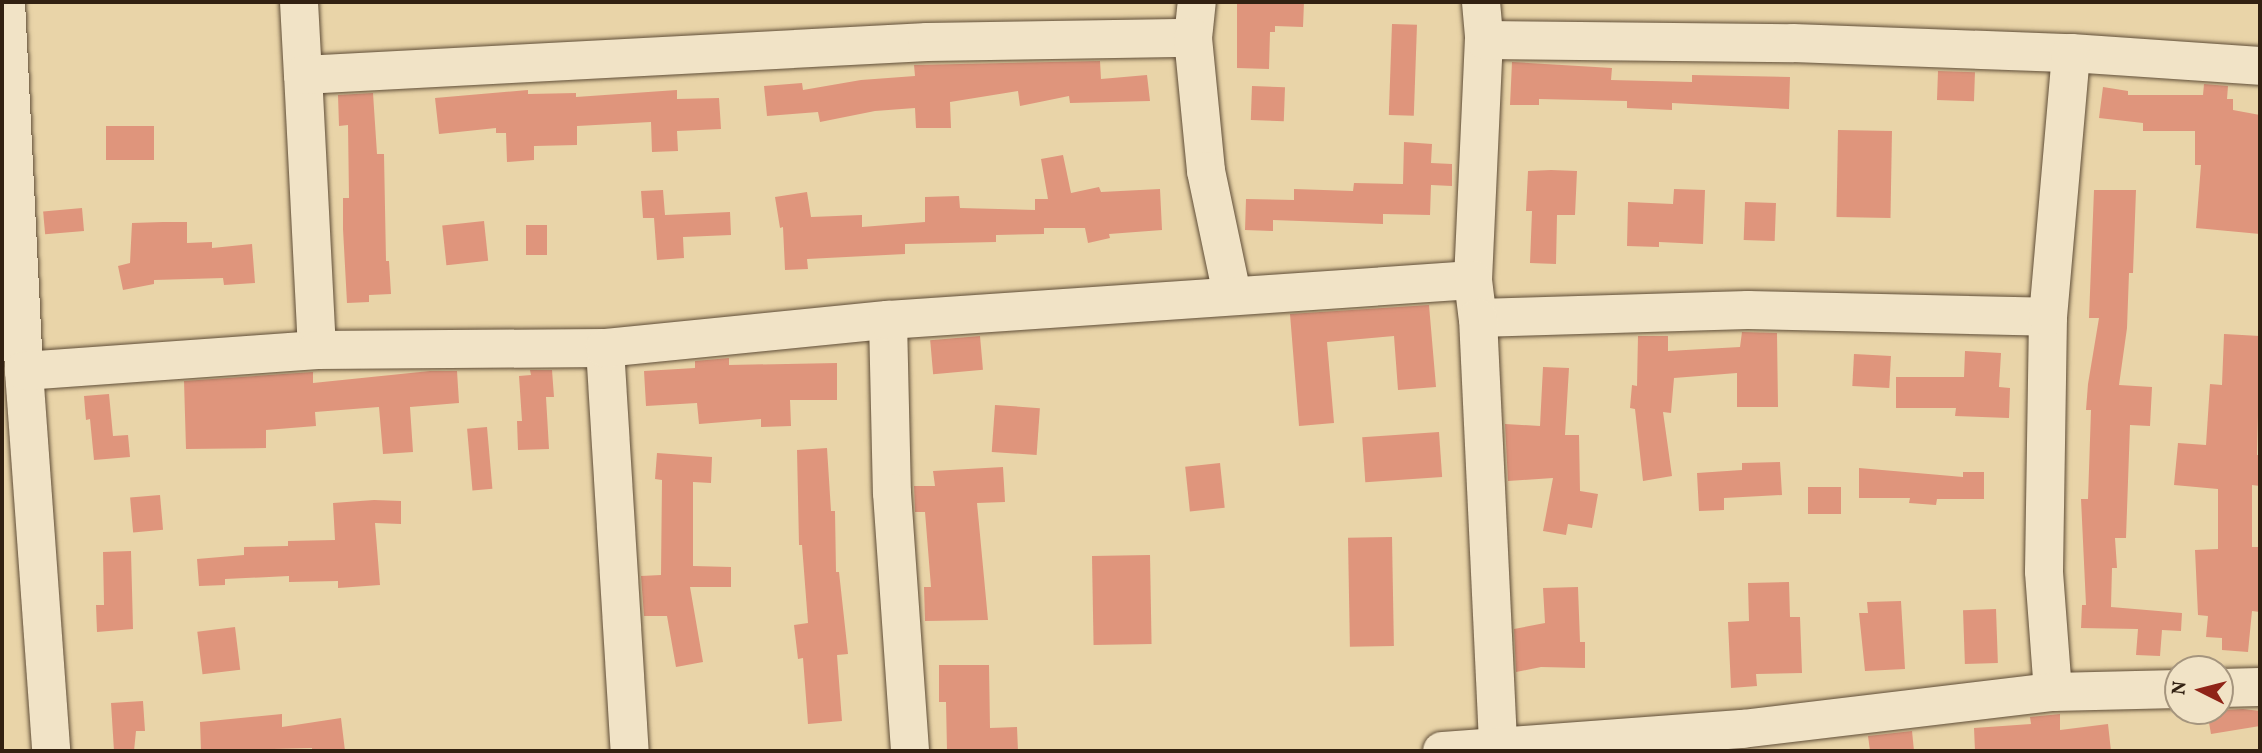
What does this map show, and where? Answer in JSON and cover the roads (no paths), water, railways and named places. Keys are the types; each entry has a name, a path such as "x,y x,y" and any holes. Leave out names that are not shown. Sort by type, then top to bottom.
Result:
{"street":[{"path":"6,2 24,371 51,751"},
{"path":"299,2 317,350"},
{"path":"1481,2 1484,40 1473,281 1478,318 1498,746"},
{"path":"303,75 913,43 1195,20 1206,172 1232,294"},
{"path":"1484,40 1793,43 2071,53 2260,66"},
{"path":"2053,692 2044,571 2048,317 2071,53"},
{"path":"24,371 317,350 606,348 888,320 1232,294 1473,281"},
{"path":"1478,318 1748,310 2048,317"},
{"path":"888,320 892,493 910,751"},
{"path":"606,348 630,751"},
{"path":"2234,688 2260,687"},
{"path":"1442,751 1498,746 1743,740 2053,692 2164,689"}]}
